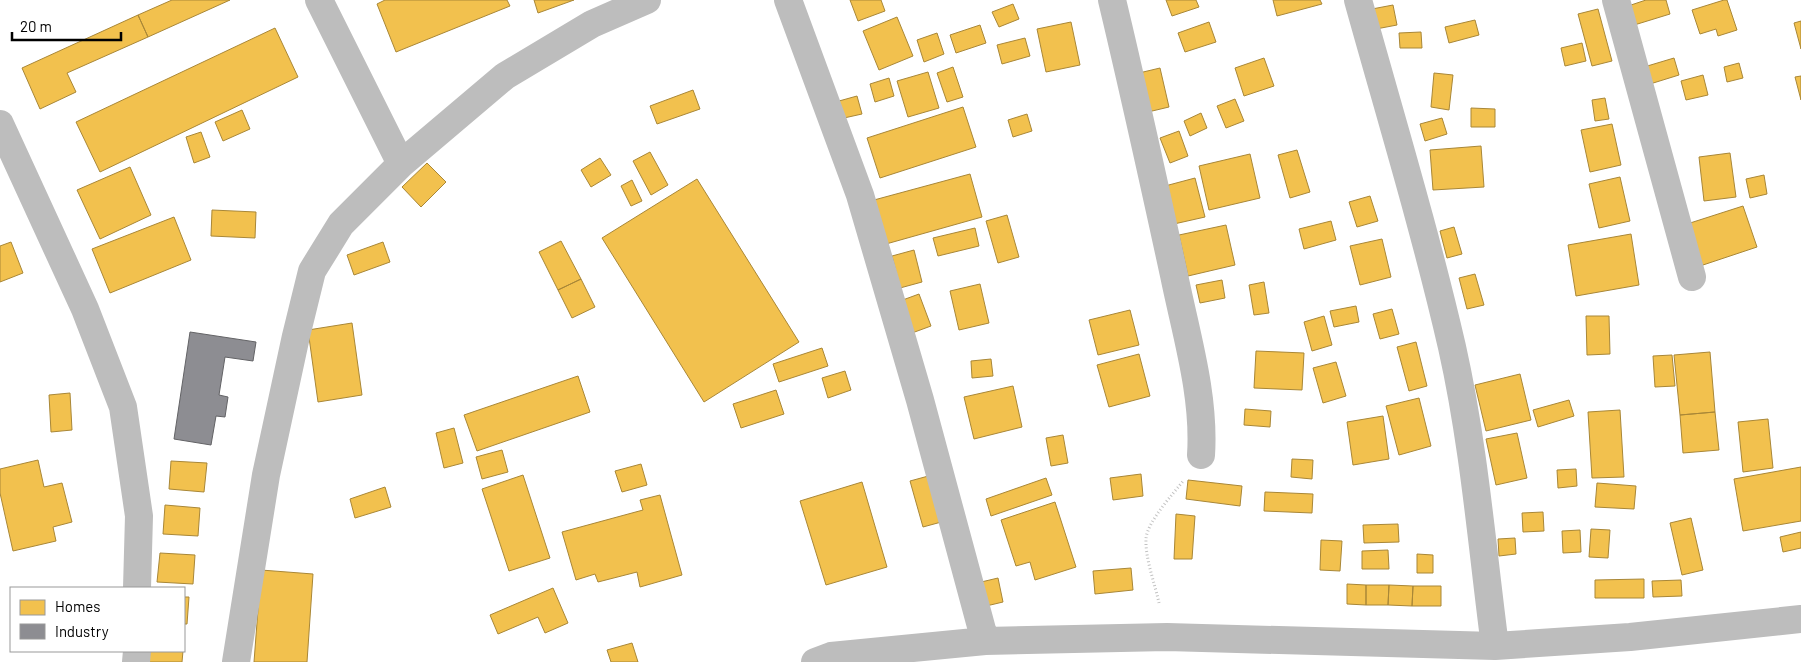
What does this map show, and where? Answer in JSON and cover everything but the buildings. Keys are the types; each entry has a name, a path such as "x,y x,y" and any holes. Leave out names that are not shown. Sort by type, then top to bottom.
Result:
{"street":[{"path":"319,0 401,164"},
{"path":"236,662 266,475 312,271 341,224 401,164 505,76 592,24 647,0"},
{"path":"788,0 860,195 920,400 985,641"},
{"path":"1112,0 1196,380 1202,433 1201,455"},
{"path":"1358,0 1452,348 1468,432 1495,646"},
{"path":"1616,0 1692,277"},
{"path":"0,124 85,309 123,407 138,516 138,587"},
{"path":"815,662 831,656 985,641 1167,637 1495,646 1630,637 1801,619"}],"path":[{"path":"1167,637 1148,557 1146,538 1150,525 1201,455"}]}
